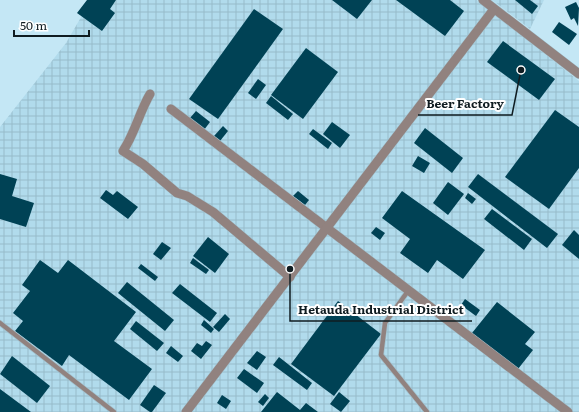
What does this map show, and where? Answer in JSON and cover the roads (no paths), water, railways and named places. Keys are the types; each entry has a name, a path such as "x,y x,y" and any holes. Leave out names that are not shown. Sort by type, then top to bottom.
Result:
{"street":[{"path":"483,0 579,74"},
{"path":"186,412 494,9"},
{"path":"150,94 139,114 132,137 123,151 143,164 177,193 187,196 213,212 290,276"},
{"path":"171,109 326,229 568,412"}],"lane":[{"path":"408,291 385,323 381,355 427,412"},
{"path":"0,323 114,412"}],"place":[{"name":"Beer Factory","path":"521,70"},
{"name":"Hetauda Industrial District","path":"290,269"}]}
